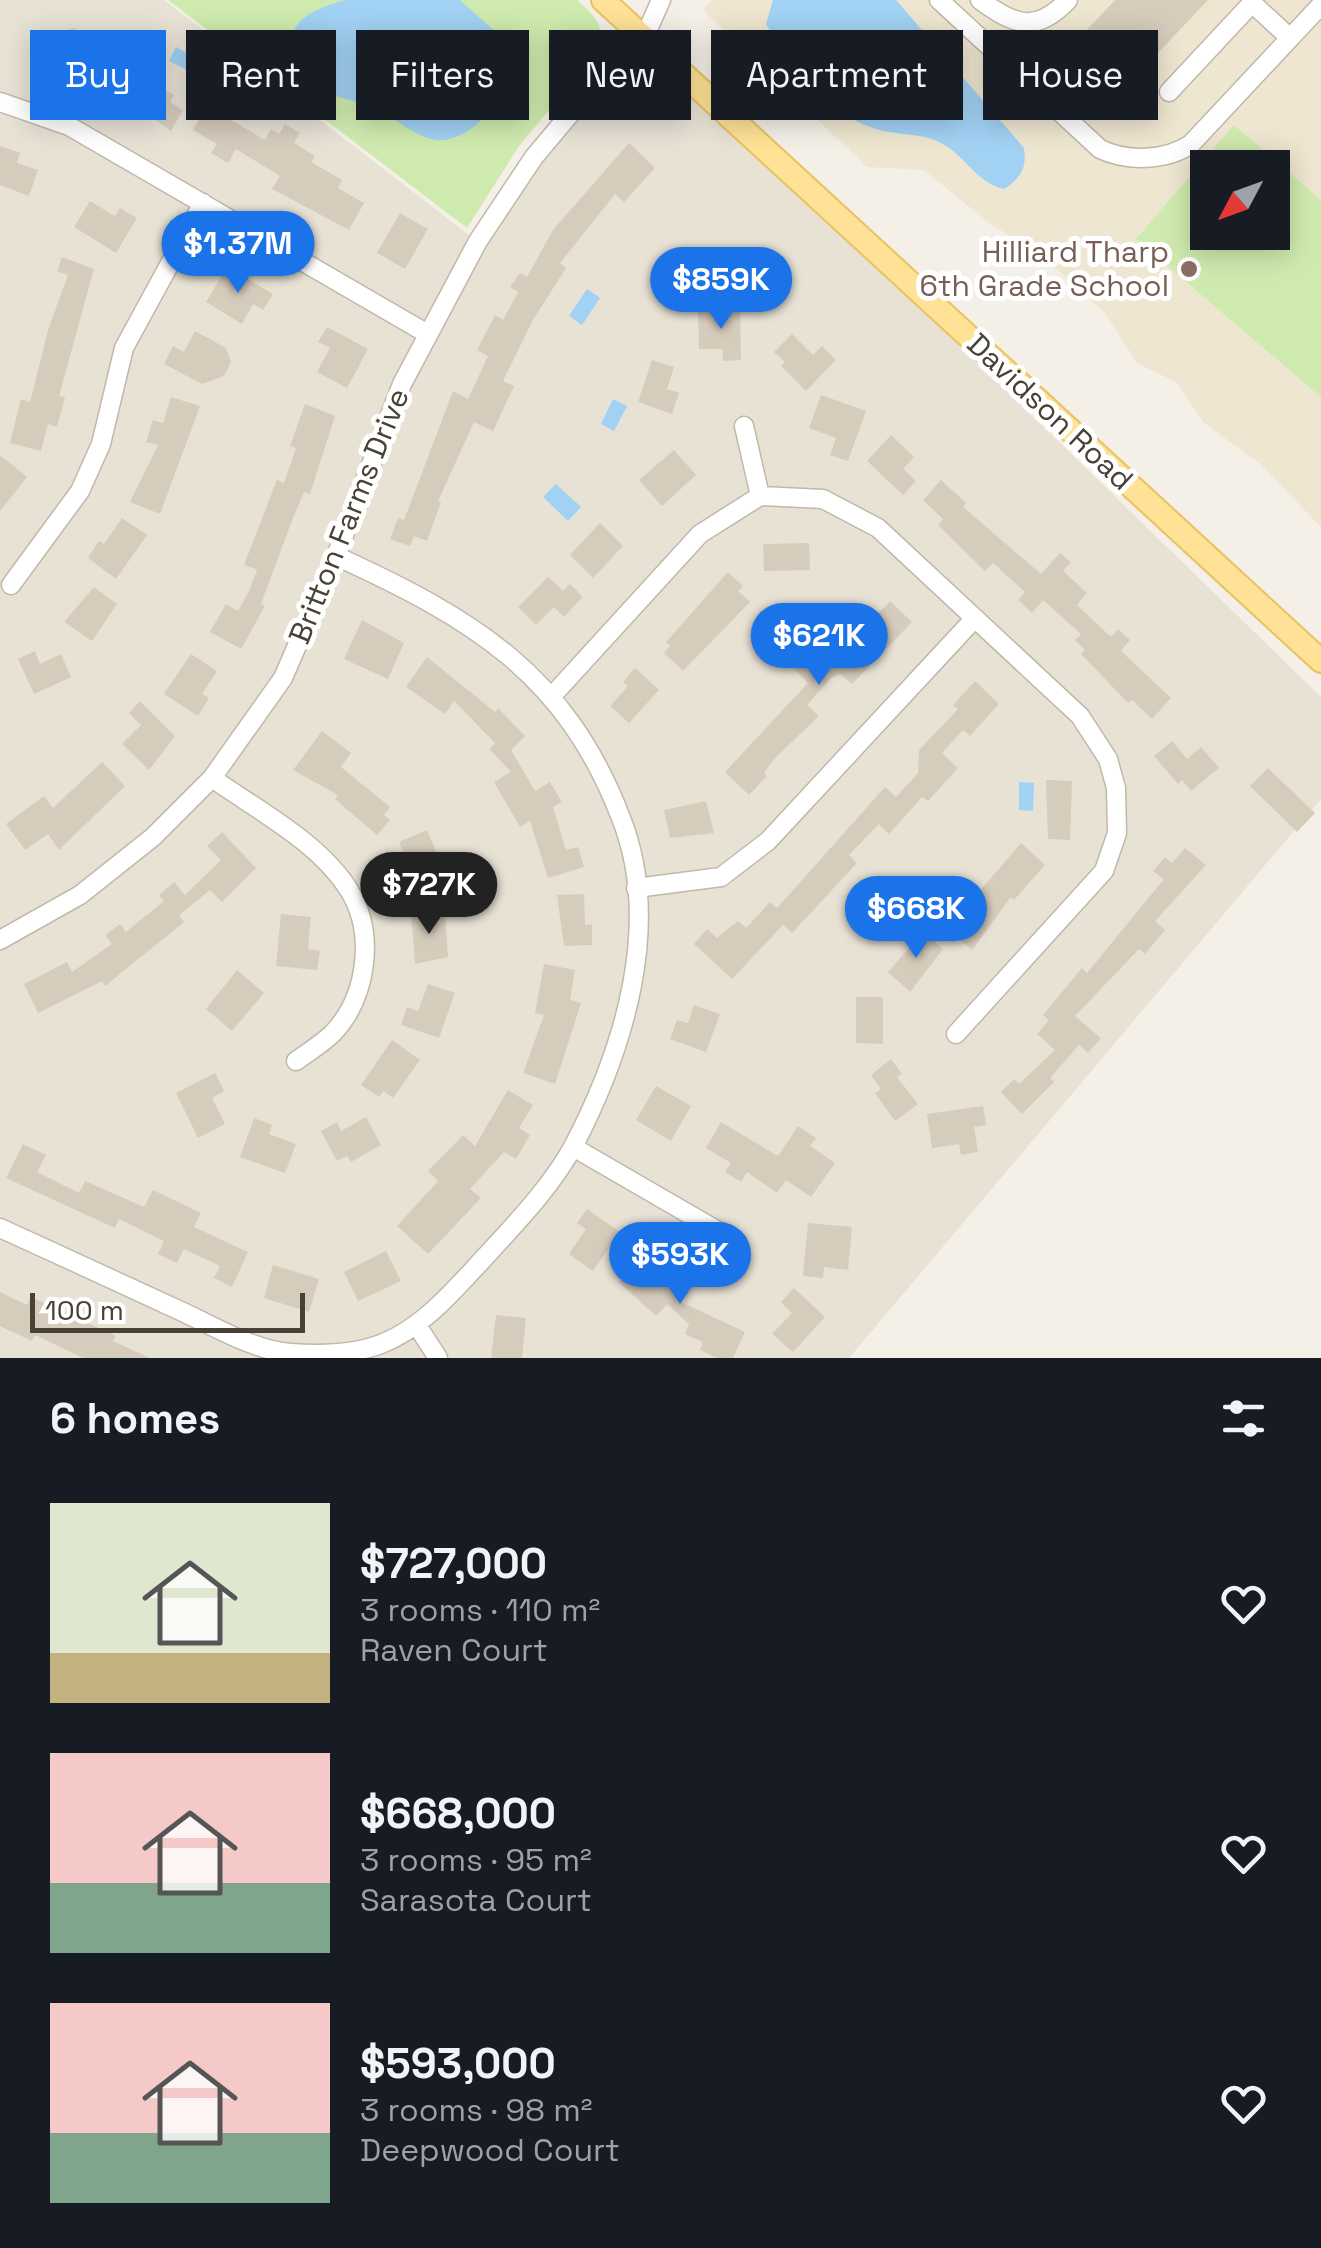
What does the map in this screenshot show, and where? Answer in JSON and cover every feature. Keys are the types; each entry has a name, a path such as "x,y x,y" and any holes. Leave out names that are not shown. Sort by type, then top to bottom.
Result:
{"main road":[{"name":"Davidson Road","path":"603,0 635,30"},
{"name":"Davidson Road","path":"691,81 1321,662"}],"street":[{"path":"648,30 661,0"},
{"path":"939,0 1100,149 1117,158 1175,155 1191,144 1321,5"},
{"path":"980,0 1016,20 1050,19 1068,0"},
{"path":"1015,0 1016,20"},
{"path":"1170,92 1252,3 1290,38"},
{"path":"0,102 68,126 426,333"},
{"name":"Britton Farms Drive","path":"0,940 80,894 153,837 212,778 282,678 426,333 478,242 534,157 565,120"},
{"path":"11,585 80,491 100,444 124,348 202,202"},
{"path":"744,426 760,496"},
{"path":"552,696 700,534 760,496 823,499 878,528 1080,716 1108,759 1118,812 1112,851 1093,886 956,1034"},
{"path":"0,1228 236,1336 288,1353 339,1352 380,1344 416,1324 453,1292 520,1218 573,1148 617,1045 631,994 636,888 623,820 590,752 552,696 488,635 420,594 336,556"},
{"path":"636,888 721,877 768,842 975,618"},
{"path":"212,778 314,852 350,891 366,942 359,994 333,1033 296,1062"},
{"path":"573,1148 737,1242"},
{"path":"416,1324 438,1358"}],"shaded area":[{"path":"0,0 164,0 203,30 186,30 186,120 320,120 477,241 577,120 691,120 691,84 711,103 711,120 728,120 1321,697 1321,799 849,1358 0,1358"},
{"name":"Hilliard Tharp 6th Grade School","path":"712,0 1321,0 1321,527 1259,463 1204,423 1176,382 1137,363 1105,313 1040,254 989,223 924,170 867,167 818,120 963,120 963,30 724,30 703,10"}],"green space":[{"path":"168,0 577,0 600,30 549,30 549,110 519,146 467,228 325,120 336,120 336,30 207,30"},
{"path":"1234,125 1263,150 1213,150"},
{"path":"1290,173 1321,200 1321,397 1136,239 1190,176 1190,250 1290,250"}],"water":[{"path":"346,0 460,0 493,30 356,30 356,102 336,96 336,30 295,30 304,18"},
{"path":"773,0 896,0 922,30 770,30 766,24"},
{"path":"176,47 186,52 186,70 169,61"},
{"path":"963,77 983,101 983,120 1000,120 1024,148 1025,161 1019,176 1004,189 979,176 943,144 855,120 963,120"},
{"path":"395,120 481,120 451,139 422,136"},
{"path":"717,285 725,288 725,304 717,307 709,304 706,296 709,288"},
{"path":"587,289 600,298 582,325 569,316"},
{"path":"613,399 627,406 614,431 601,424"},
{"path":"556,484 581,507 568,521 543,497"},
{"path":"1019,782 1034,783 1033,811 1019,810"}],"building":[{"path":"1115,0 1208,0 1158,53 1158,30 1087,30"},
{"path":"166,90 174,95 170,102 183,110 171,131 155,120 166,120"},
{"path":"199,120 231,120 265,140 271,129 279,134 285,124 300,133 294,143 315,156 311,162 342,180 338,188 364,203 349,230 272,189 280,176 236,149 228,163 211,153 217,144 193,130"},
{"path":"629,143 655,168 624,202 615,194 560,263 566,268 533,320 503,381 514,386 493,431 474,422 438,501 441,502 427,541 414,536 410,546 390,539 398,518 404,520 453,391 468,399 488,356 477,350 495,315 503,320 518,292 510,287 520,273 527,277 553,230"},
{"path":"0,146 20,153 17,163 38,170 29,196 0,185"},
{"path":"90,201 115,216 120,208 137,218 116,253 74,227"},
{"path":"400,213 428,229 405,269 377,253"},
{"path":"62,257 94,269 59,396 65,397 57,427 48,424 41,451 10,443 21,399 30,402 48,330 68,275 57,271"},
{"path":"227,267 273,294 263,310 253,304 242,324 206,302"},
{"path":"740,308 741,360 723,361 722,349 699,349 698,309"},
{"path":"327,327 368,349 347,388 317,372 330,348 318,342"},
{"path":"195,331 226,348 231,362 224,376 202,384 164,364 173,346 184,352"},
{"path":"792,334 813,355 822,346 836,360 806,391 781,366 785,362 774,352"},
{"path":"652,360 674,367 667,389 679,393 672,414 638,402"},
{"path":"821,395 866,411 848,461 830,455 836,438 809,428"},
{"path":"171,397 200,406 160,514 130,502 158,445 146,442 153,420 163,423"},
{"path":"305,404 335,416 310,494 304,492 261,604 265,606 241,649 210,632 226,604 238,611 249,591 257,570 244,565 277,480 284,483 296,448 290,446"},
{"path":"891,435 914,457 903,469 916,481 903,495 867,461"},
{"path":"674,450 696,475 662,506 639,480"},
{"path":"0,455 27,477 0,511"},
{"path":"941,480 966,503 963,507 1041,574 1060,553 1071,562 1063,571 1087,593 1077,605 1111,637 1118,629 1130,640 1121,651 1171,698 1152,719 1132,700 1128,703 1081,654 1085,650 1075,640 1081,634 1043,600 1032,613 1018,600 1025,592 993,563 985,571 938,525 943,519 923,500"},
{"path":"122,518 147,535 116,579 88,558 99,541 104,544"},
{"path":"600,523 623,546 593,578 570,555"},
{"path":"809,543 810,570 764,571 763,544"},
{"path":"728,572 743,586 738,591 750,602 683,671 664,653 670,646 666,642"},
{"path":"548,577 563,591 570,584 583,597 564,617 554,607 536,625 518,607"},
{"path":"94,587 117,604 92,641 64,622"},
{"path":"890,601 912,622 852,684 840,674 831,678 807,705 819,716 774,759 764,773 767,776 749,795 725,772 808,683 794,669 827,633 837,643 864,613 872,620"},
{"path":"362,620 404,643 388,679 344,659"},
{"path":"35,651 40,664 61,654 71,677 34,694 18,659"},
{"path":"191,654 217,671 202,694 209,698 198,716 164,694"},
{"path":"427,657 495,712 498,708 525,736 511,750 535,791 550,782 562,802 553,807 566,850 578,847 584,867 548,878 530,821 520,827 494,782 511,772 489,749 495,743 454,701 445,714 406,687"},
{"path":"635,668 659,690 629,723 610,706 628,686 623,682"},
{"path":"975,681 999,704 970,736 963,730 942,753 958,768 928,801 922,797 889,834 879,824 849,855 857,863 792,933 783,925 732,979 694,944 707,929 717,938 738,921 746,928 770,902 777,908 885,787 896,797 918,773 919,750 958,709 953,705"},
{"path":"140,701 175,736 149,770 122,744 141,725 129,713"},
{"path":"322,731 351,753 341,767 390,807 384,815 390,820 377,835 335,799 338,795 293,770"},
{"path":"1172,741 1187,759 1201,747 1219,768 1191,791 1182,780 1178,784 1154,756"},
{"path":"102,762 125,786 59,850 48,834 25,850 6,824 44,796 53,808"},
{"path":"1268,768 1315,813 1297,832 1250,786"},
{"path":"1046,780 1072,781 1070,840 1048,839"},
{"path":"706,801 714,833 670,838 664,810"},
{"path":"427,830 448,879 410,895 401,873 411,869 399,842"},
{"path":"222,832 256,868 222,902 210,890 179,915 184,922 105,986 102,981 38,1013 24,984 67,962 72,972 112,944 105,935 120,924 126,932 164,901 159,895 174,882 185,895 221,860 207,846"},
{"path":"1021,843 1045,865 1014,900 1011,897 972,950 947,929"},
{"path":"1185,848 1206,865 1155,921 1165,930 1145,954 1139,949 1075,1016 1101,1038 1088,1053 1079,1045 1050,1078 1054,1082 1022,1114 1001,1092 1014,1079 1019,1084 1055,1050 1037,1034 1049,1020 1043,1015 1082,968 1087,973 1164,879 1153,871 1165,857 1172,863"},
{"path":"584,894 585,925 592,924 592,945 564,946 557,895"},
{"path":"445,912 448,957 415,964 411,914"},
{"path":"281,914 311,917 308,949 320,951 317,970 276,966"},
{"path":"924,931 943,949 910,992 888,972"},
{"path":"544,964 575,970 570,1000 581,1003 555,1084 523,1073 544,1015 535,1013"},
{"path":"237,970 264,993 232,1031 206,1009"},
{"path":"428,984 455,993 439,1038 401,1025 407,1007 418,1011"},
{"path":"856,997 883,997 883,1044 856,1043"},
{"path":"694,1005 720,1014 706,1052 670,1039 677,1020 688,1023"},
{"path":"392,1040 420,1060 393,1098 383,1091 379,1097 361,1085"},
{"path":"891,1059 902,1074 897,1077 918,1104 895,1121 875,1093 881,1089 871,1075"},
{"path":"215,1073 224,1091 212,1098 225,1124 198,1138 176,1093"},
{"path":"656,1086 691,1106 671,1141 636,1120"},
{"path":"508,1090 533,1105 519,1128 530,1135 516,1159 504,1152 470,1189 481,1198 428,1254 397,1226 438,1181 428,1171 463,1135 475,1146"},
{"path":"983,1106 986,1125 974,1127 978,1152 961,1155 959,1144 932,1148 927,1114"},
{"path":"366,1117 381,1145 351,1162 347,1156 337,1161 321,1131 337,1122 341,1131"},
{"path":"254,1118 272,1125 269,1134 296,1144 285,1173 240,1157"},
{"path":"721,1122 778,1156 798,1126 816,1138 810,1146 835,1163 811,1197 786,1180 777,1193 747,1172 741,1182 725,1172 731,1163 706,1148"},
{"path":"23,1144 46,1155 37,1172 79,1193 85,1181 144,1207 153,1190 201,1213 194,1227 248,1252 232,1287 214,1278 220,1266 184,1249 177,1263 158,1254 164,1241 119,1219 115,1228 6,1178"},
{"path":"587,1209 620,1232 593,1271 569,1254 586,1229 577,1223"},
{"path":"808,1223 852,1227 848,1270 824,1267 823,1278 803,1276"},
{"path":"386,1251 401,1281 358,1301 344,1272"},
{"path":"647,1252 689,1290 679,1301 745,1332 733,1358 717,1358 700,1350 703,1342 685,1334 689,1324 667,1304 656,1316 619,1282"},
{"path":"273,1265 319,1279 309,1312 264,1298"},
{"path":"794,1288 825,1317 793,1352 772,1334 792,1313 781,1302"},
{"path":"0,1292 27,1305 31,1297 116,1336 113,1341 150,1358 83,1358 35,1335 32,1341 0,1326"},
{"path":"496,1315 526,1318 522,1358 491,1358"}],"place":[{"name":"Hilliard Tharp 6th Grade School","path":"1189,269"}]}
